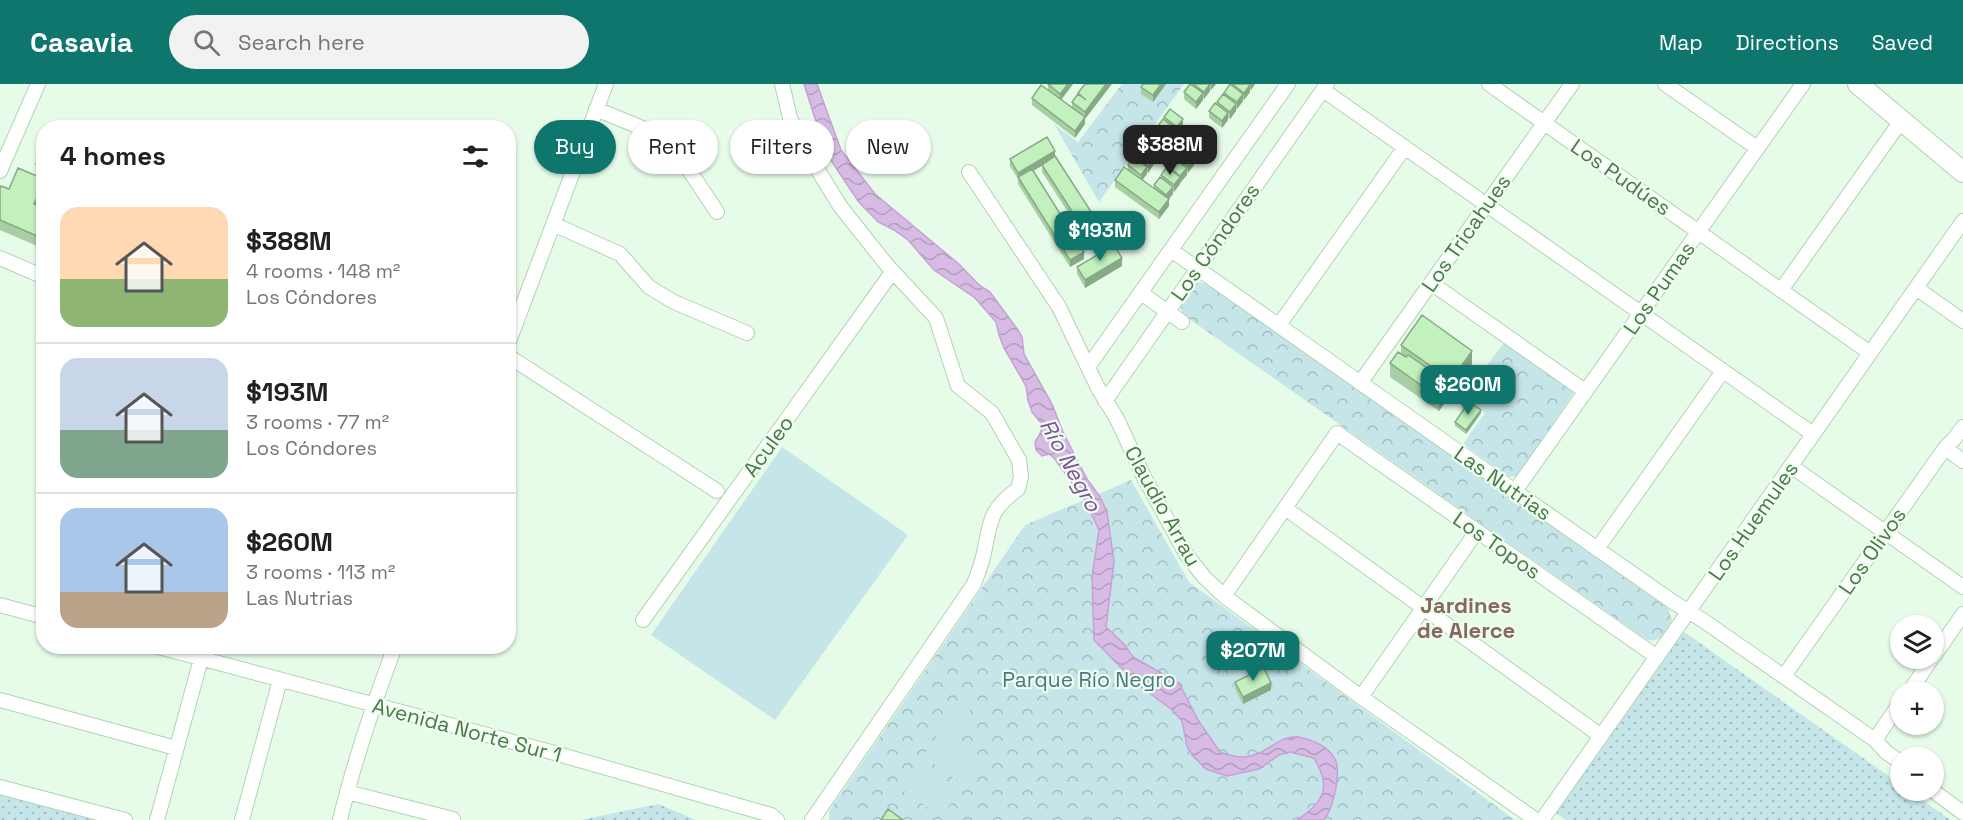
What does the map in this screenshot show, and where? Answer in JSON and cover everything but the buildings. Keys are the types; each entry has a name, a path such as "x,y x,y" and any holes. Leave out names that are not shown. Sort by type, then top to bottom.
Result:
{"main road":[{"path":"1858,84 1963,172"}],"street":[{"path":"0,171 38,84"},
{"path":"516,322 606,84"},
{"path":"782,84 790,118 840,206 893,271 936,318 958,386 992,413 1019,460 1021,477 1018,489 1003,499 992,515 983,557 974,584 812,820"},
{"name":"Los Cóndores","path":"1088,367 1288,84"},
{"name":"Los Pudúes","path":"1489,84 1870,353"},
{"name":"Los Tricahues","path":"1360,383 1572,84"},
{"path":"1665,84 1757,148"},
{"name":"Los Pumas","path":"1515,491 1803,84"},
{"path":"1325,87 1486,205 1813,434"},
{"name":"Los Cóndores","path":"1105,401 1325,87"},
{"path":"596,109 647,130 677,152 717,212"},
{"path":"1781,290 1901,121"},
{"path":"1279,326 1405,147"},
{"name":"Claudio Arrau","path":"969,172 1059,308 1105,401 1117,419 1144,477 1186,554 1204,577 1224,596 1361,697 1536,820"},
{"name":"Los Huemules","path":"1542,820 1963,221"},
{"path":"552,224 620,254 649,287 674,302 747,333"},
{"name":"Las Nutrias","path":"1171,250 1597,549 1784,676 1875,740 1890,755"},
{"path":"0,258 36,274"},
{"name":"Aculeo","path":"643,620 893,271"},
{"path":"1431,283 1586,391"},
{"path":"1916,288 1963,321"},
{"path":"1141,293 1182,322"},
{"path":"516,361 717,491"},
{"path":"1597,549 1723,371"},
{"name":"Los Olivos","path":"1784,676 1945,448 1963,427"},
{"name":"Los Topos","path":"1285,508 1337,433 1657,657"},
{"path":"1945,448 1963,461"},
{"path":"1791,466 1963,587"},
{"path":"1224,596 1285,508 1601,736"},
{"path":"1361,697 1477,531"},
{"path":"0,605 36,615"},
{"path":"1944,641 1963,614"},
{"name":"Avenida Norte Sur 1","path":"183,654 374,704 771,815 777,820"},
{"path":"340,820 374,704 392,654"},
{"path":"157,820 201,659"},
{"path":"242,820 280,680"},
{"path":"0,700 176,748"},
{"path":"1875,740 1890,718"},
{"path":"0,787 125,820"},
{"path":"347,792 453,819"},
{"path":"1944,799 1963,813"}],"green space":[{"path":"1122,84 1184,84 1099,202 1054,124 1078,142"},
{"path":"1199,282 1207,284 1668,608 1672,620 1666,632 1656,640 1647,640 1185,316 1181,307 1184,297 1190,288"},
{"path":"1505,341 1575,391 1517,476 1509,477 1463,444 1485,413 1463,398"},
{"path":"782,447 908,535 775,720 651,635"},
{"name":"Parque Río Negro","path":"1131,480 1189,582 1515,820 829,820 829,811 1025,525"},
{"path":"1684,632 1890,777 1890,801 1923,801 1951,820 1566,820 1556,813"},
{"path":"970,707 970,720 963,729 949,731 940,724"},
{"path":"938,734 979,763 963,785 923,756"},
{"path":"916,766 957,795 941,817 900,788"},
{"path":"0,787 125,820 0,820"},
{"path":"658,804 696,820 581,820"}],"water":[{"path":"804,84 817,84 830,120 815,120"},
{"name":"Río Negro","path":"834,131 846,156 846,174 860,174 875,194 960,265 979,285 990,292 1022,337 1024,354 1052,404 1063,432 1087,479 1107,512 1114,562 1106,627 1124,644 1133,657 1179,683 1198,720 1220,752 1240,757 1254,755 1286,738 1295,737 1306,739 1327,749 1335,760 1337,772 1333,802 1324,820 1297,820 1314,807 1322,794 1323,778 1314,758 1290,752 1279,755 1259,769 1227,776 1206,769 1192,755 1187,746 1182,721 1171,709 1137,684 1094,640 1092,576 1099,530 1086,502 1054,458 1049,454 1042,456 1036,450 1035,442 1041,432 1041,423 1032,412 1026,386 1004,348 996,322 975,298 934,270 908,240 878,222 858,201 834,165"}],"district":[{"name":"Jardines de Alerce","path":"1466,618"}]}
